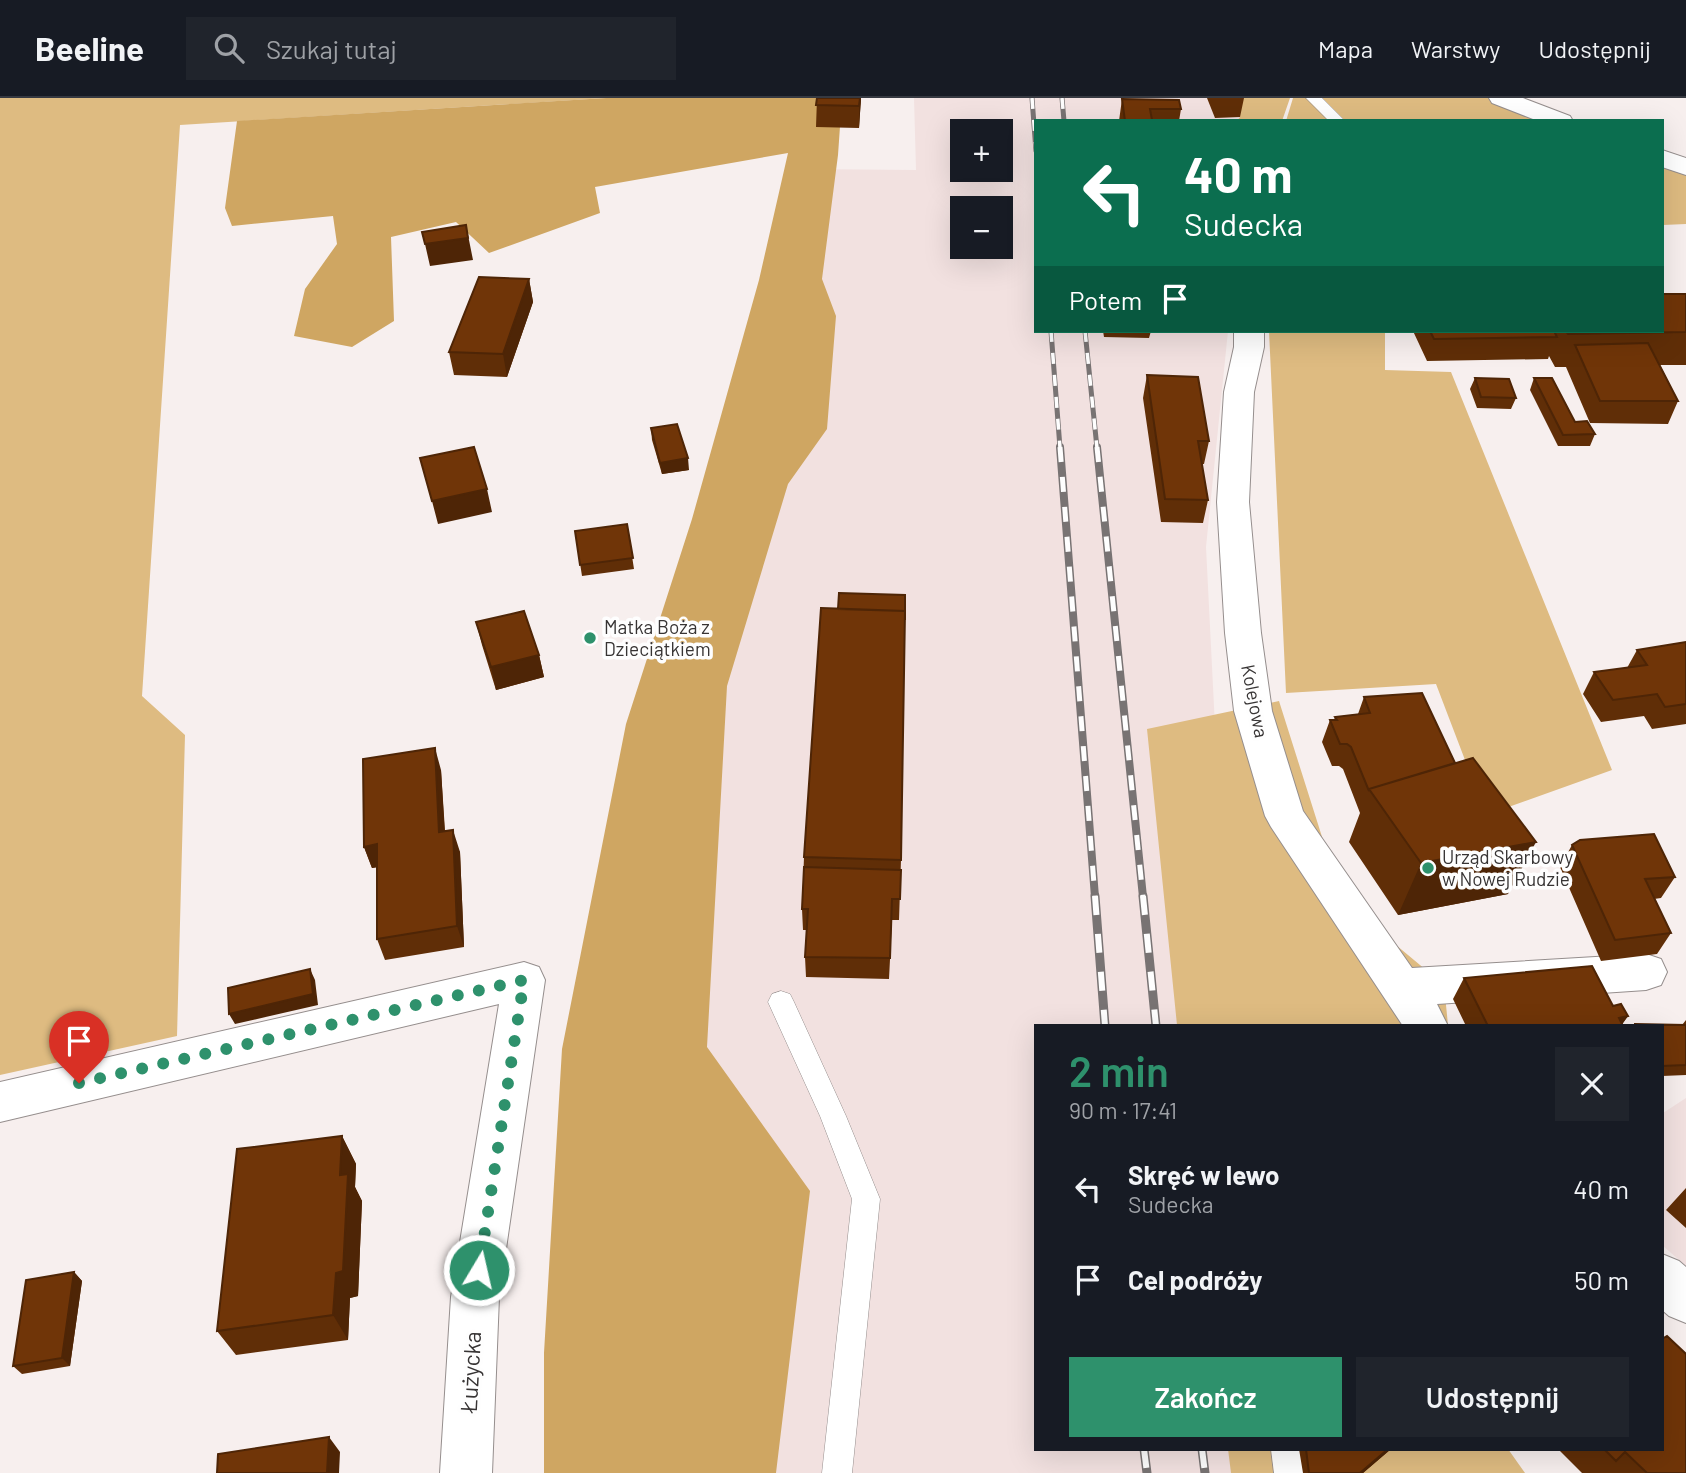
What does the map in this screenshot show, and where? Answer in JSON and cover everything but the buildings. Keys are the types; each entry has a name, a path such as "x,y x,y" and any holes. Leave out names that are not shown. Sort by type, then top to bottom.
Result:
{"street":[{"path":"1501,98 1556,119"},
{"path":"1664,159 1686,167"},
{"name":"Kolejowa","path":"1249,333 1249,347 1240,392 1233,502 1243,633 1253,711 1285,816 1426,1024"},
{"path":"1401,986 1428,987 1646,972"},
{"name":"Łużycka","path":"0,1102 524,980 475,1297 466,1473"},
{"path":"1664,1279 1686,1299"}],"lane":[{"path":"1314,98 1336,119"},
{"path":"781,1002 833,1116 866,1199 837,1473"},
{"path":"1286,1451 1289,1473"}],"shaded area":[{"path":"0,98 606,98 180,125 142,696 185,735 177,1036 0,1075"},
{"path":"606,98 842,98 838,155 822,279 836,316 827,429 788,484 727,686 707,1047 810,1191 776,1473 544,1473 544,1353 562,1049 626,724 692,519 759,280 788,153 595,187 600,213 489,253 456,222 391,237 394,321 352,347 294,336 305,289 337,244 333,216 232,226 225,208 237,121"},
{"path":"914,98 1239,98 1248,119 1034,119 1034,333 1228,333 1206,547 1230,1024 1034,1024 1034,1451 1261,1451 1265,1473 615,1473 612,947 804,169 916,170"},
{"path":"1233,98 1290,98 1283,119 1238,119"},
{"path":"1293,98 1501,98 1556,119 1287,119"},
{"path":"1664,159 1686,167 1686,224 1664,225"},
{"path":"1269,333 1385,333 1385,370 1451,372 1612,770 1486,815 1436,684 1286,693"},
{"path":"1279,701 1342,900 1444,985 1448,1024 1177,1024 1147,729"},
{"path":"1686,1098 1686,1266 1664,1247 1664,1112"},
{"path":"1228,1451 1509,1451 1525,1473 1231,1473"}],"railway":[{"path":"1032,98 1034,124"},
{"path":"1062,98 1064,119"},
{"path":"1051,333 1060,448"},
{"path":"1085,333 1097,448"},
{"path":"1060,447 1095,897"},
{"path":"1097,447 1143,897"},
{"path":"1095,896 1105,1024"},
{"path":"1143,896 1156,1024"},
{"path":"1144,1451 1147,1473"},
{"path":"1202,1451 1205,1473"}],"place":[{"name":"Matka Boża z Dzieciątkiem","path":"590,638"},
{"name":"Urząd Skarbowy w Nowej Rudzie","path":"1428,868"}],"route":[{"path":"79,1083 524,980 479,1270"}]}
